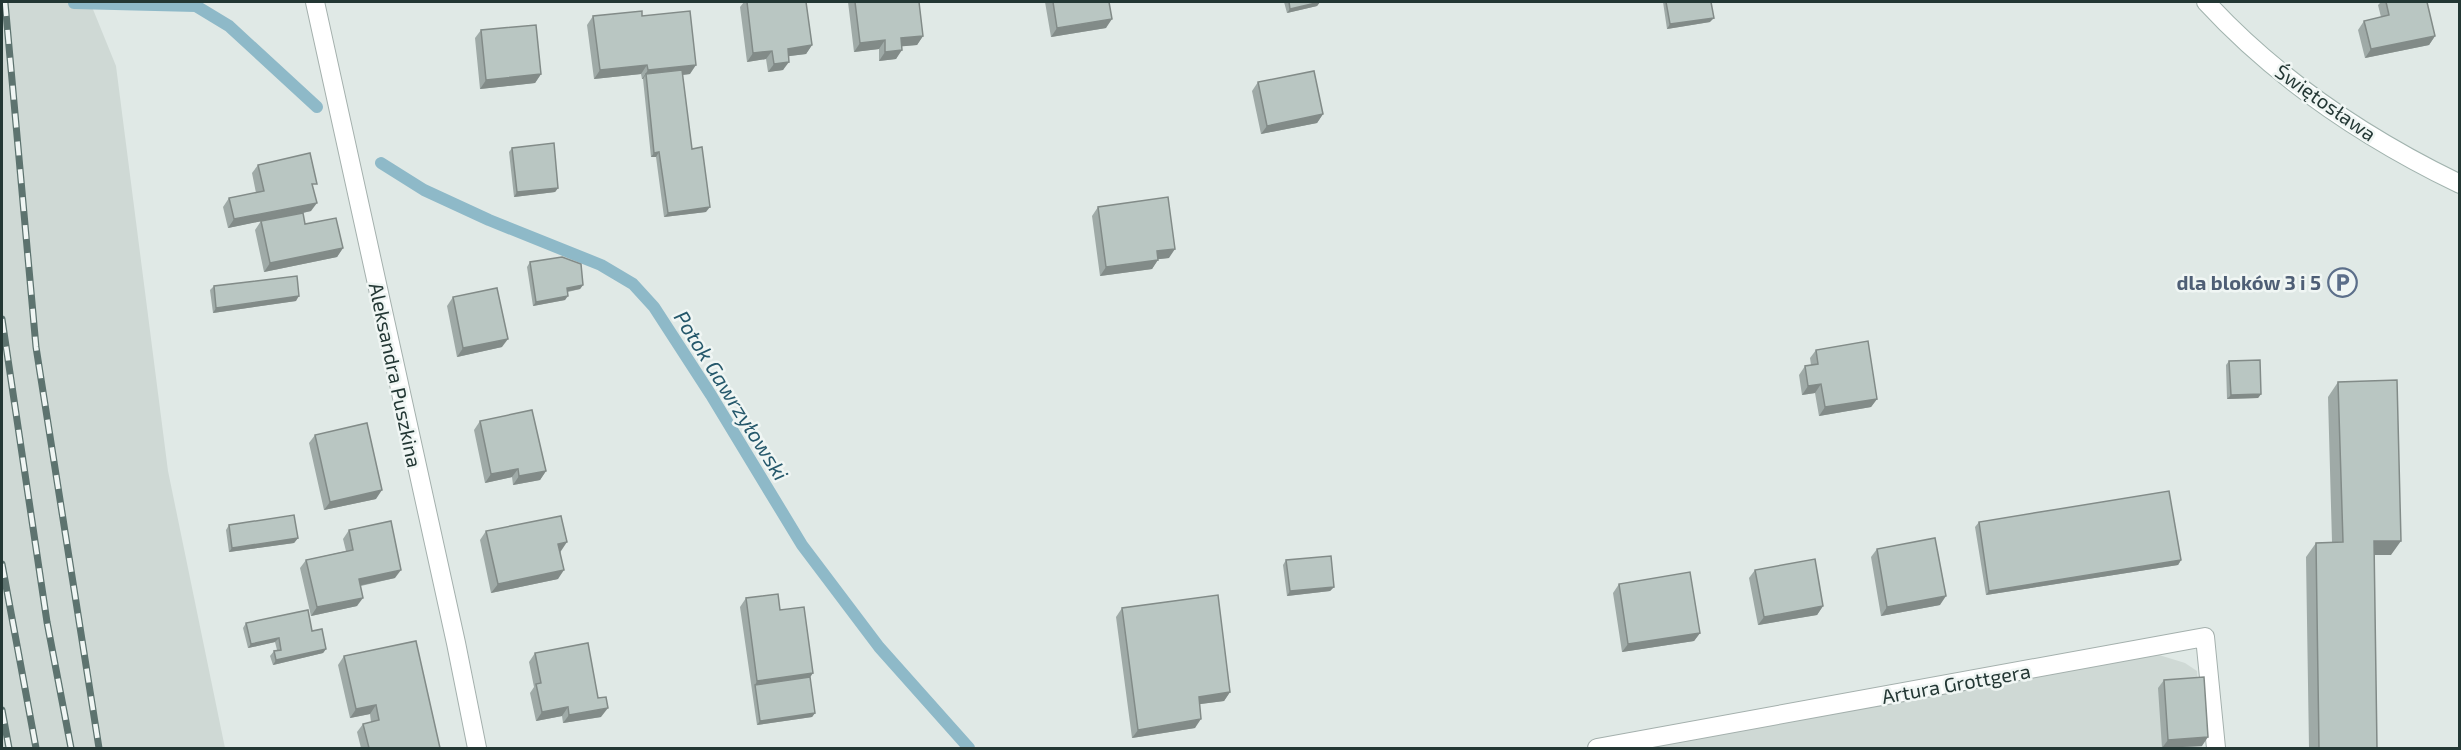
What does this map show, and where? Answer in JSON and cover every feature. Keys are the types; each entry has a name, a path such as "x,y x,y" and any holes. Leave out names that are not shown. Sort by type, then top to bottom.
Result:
{"street":[{"name":"Aleksandra Puszkina","path":"315,2 477,748"},
{"name":"Świętosława","path":"2206,2 2286,77 2415,163 2460,184"},
{"name":"Artura Grottgera","path":"1597,748 2205,637 2217,748"}],"shaded area":[{"path":"2,2 90,2 116,66 168,471 225,748 2,748"},
{"path":"2159,655 2185,663 2197,671 2202,748 1639,748"}],"building":[{"path":"747,2 806,2 812,45 788,49 789,62 774,64 772,51 753,53"},
{"path":"855,2 919,2 923,36 901,38 902,50 885,52 885,40 860,43"},
{"path":"1053,2 1109,2 1112,19 1057,28"},
{"path":"1289,2 1320,2 1290,9"},
{"path":"1666,2 1711,2 1714,18 1670,24"},
{"path":"2386,2 2427,2 2435,36 2371,49 2364,21 2389,15"},
{"path":"642,11 642,16 690,11 696,65 648,70 647,65 600,70 593,16"},
{"path":"536,25 541,74 486,80 481,30"},
{"path":"682,70 692,149 702,147 710,207 668,213 659,152 654,153 646,74"},
{"path":"1314,71 1323,114 1267,126 1258,82"},
{"path":"554,143 558,188 517,192 512,148"},
{"path":"310,153 317,184 312,184 317,203 234,219 229,198 264,191 258,165"},
{"path":"1168,197 1175,249 1157,251 1158,260 1106,267 1098,207"},
{"path":"303,213 305,224 336,218 343,248 270,263 261,221"},
{"path":"562,257 581,264 583,285 567,288 568,296 536,302 530,262"},
{"path":"297,276 299,296 216,308 214,286"},
{"path":"497,288 508,339 463,348 453,297"},
{"path":"1868,341 1877,399 1825,407 1821,384 1808,386 1805,366 1818,364 1816,350"},
{"path":"2260,360 2261,394 2231,395 2229,361"},
{"path":"2397,380 2401,541 2374,541 2377,748 2319,748 2316,543 2343,542 2338,382"},
{"path":"532,410 546,471 519,476 518,469 491,474 480,421"},
{"path":"367,423 382,490 330,502 315,435"},
{"path":"2169,491 2181,560 1989,591 1979,522"},
{"path":"294,515 298,538 232,548 229,525"},
{"path":"561,516 567,542 558,544 564,570 498,584 486,531"},
{"path":"391,521 401,570 359,579 363,598 317,607 306,560 353,550 349,530"},
{"path":"1935,538 1946,596 1887,607 1877,549"},
{"path":"1331,556 1334,587 1290,591 1286,560"},
{"path":"1815,559 1823,606 1764,617 1755,570"},
{"path":"1690,572 1700,633 1628,644 1619,584"},
{"path":"778,594 780,610 804,607 813,673 757,681 746,598"},
{"path":"1218,595 1230,692 1199,697 1201,719 1138,730 1122,608"},
{"path":"308,610 312,631 322,629 326,649 276,660 274,651 281,650 279,638 251,644 246,623"},
{"path":"416,641 440,748 369,748 363,724 379,720 376,705 356,709 344,656"},
{"path":"588,643 598,698 606,697 608,708 569,715 568,707 542,712 536,684 541,683 535,653"},
{"path":"810,677 815,713 760,721 755,685"},
{"path":"2204,677 2208,737 2168,740 2164,680"}],"waterway":[{"name":"Potok Gawrzyłowski","path":"74,3 196,6 229,26 317,107"},
{"name":"Potok Gawrzyłowski","path":"381,163 424,190 489,220 601,265 633,284 654,307 711,395 802,545 879,647 969,748"}],"railway":[{"path":"5,2 36,347 99,748"},
{"path":"2,319 47,622 71,748"},
{"path":"2,564 36,748"},
{"path":"2,710 9,748"}],"place":[{"name":"dla bloków 3 i 5","path":"2342,282"}]}
